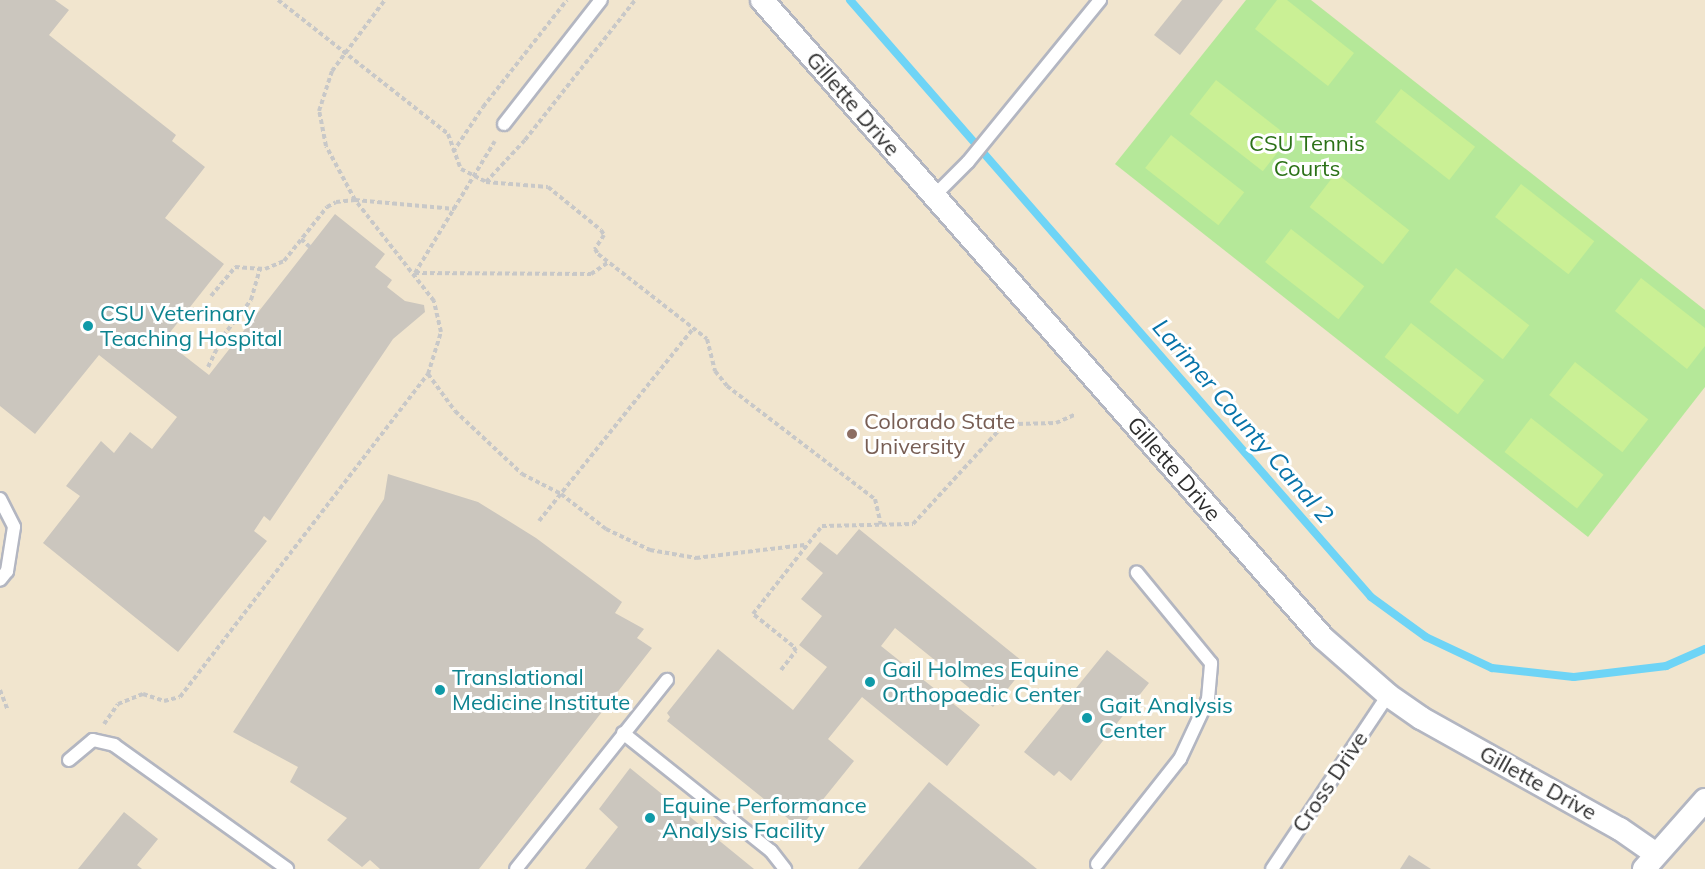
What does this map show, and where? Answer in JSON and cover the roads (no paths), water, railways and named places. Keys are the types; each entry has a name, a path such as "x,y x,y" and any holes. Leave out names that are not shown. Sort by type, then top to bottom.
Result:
{"street":[{"name":"Gillette Drive","path":"762,0 1323,638 1388,695 1650,862"},
{"path":"1650,862 1705,800"}],"lane":[{"path":"504,124 601,0"},
{"path":"934,196 968,162 1100,0"},
{"path":"0,499 14,527 7,571 0,580"},
{"path":"1097,864 1180,759 1208,699 1211,663 1137,573"},
{"path":"516,869 667,680"},
{"name":"Cross Drive","path":"1272,869 1388,695"},
{"path":"623,733 771,851 785,869"},
{"path":"69,760 93,740 114,745 278,867"}],"waterway":[{"name":"Larimer County Canal 2","path":"850,0 1371,597 1426,637 1492,668 1574,677 1666,666 1705,649"}],"place":[{"name":"CSU Veterinary Teaching Hospital","path":"88,326"},
{"name":"Colorado State University","path":"852,434"},
{"name":"Gail Holmes Equine Orthopaedic Center","path":"870,682"},
{"name":"Translational Medicine Institute","path":"440,690"},
{"name":"Gait Analysis Center","path":"1087,718"},
{"name":"Equine Performance Analysis Facility","path":"650,818"}],"park label":[{"name":"CSU Tennis Courts","path":"1307,156"}]}
